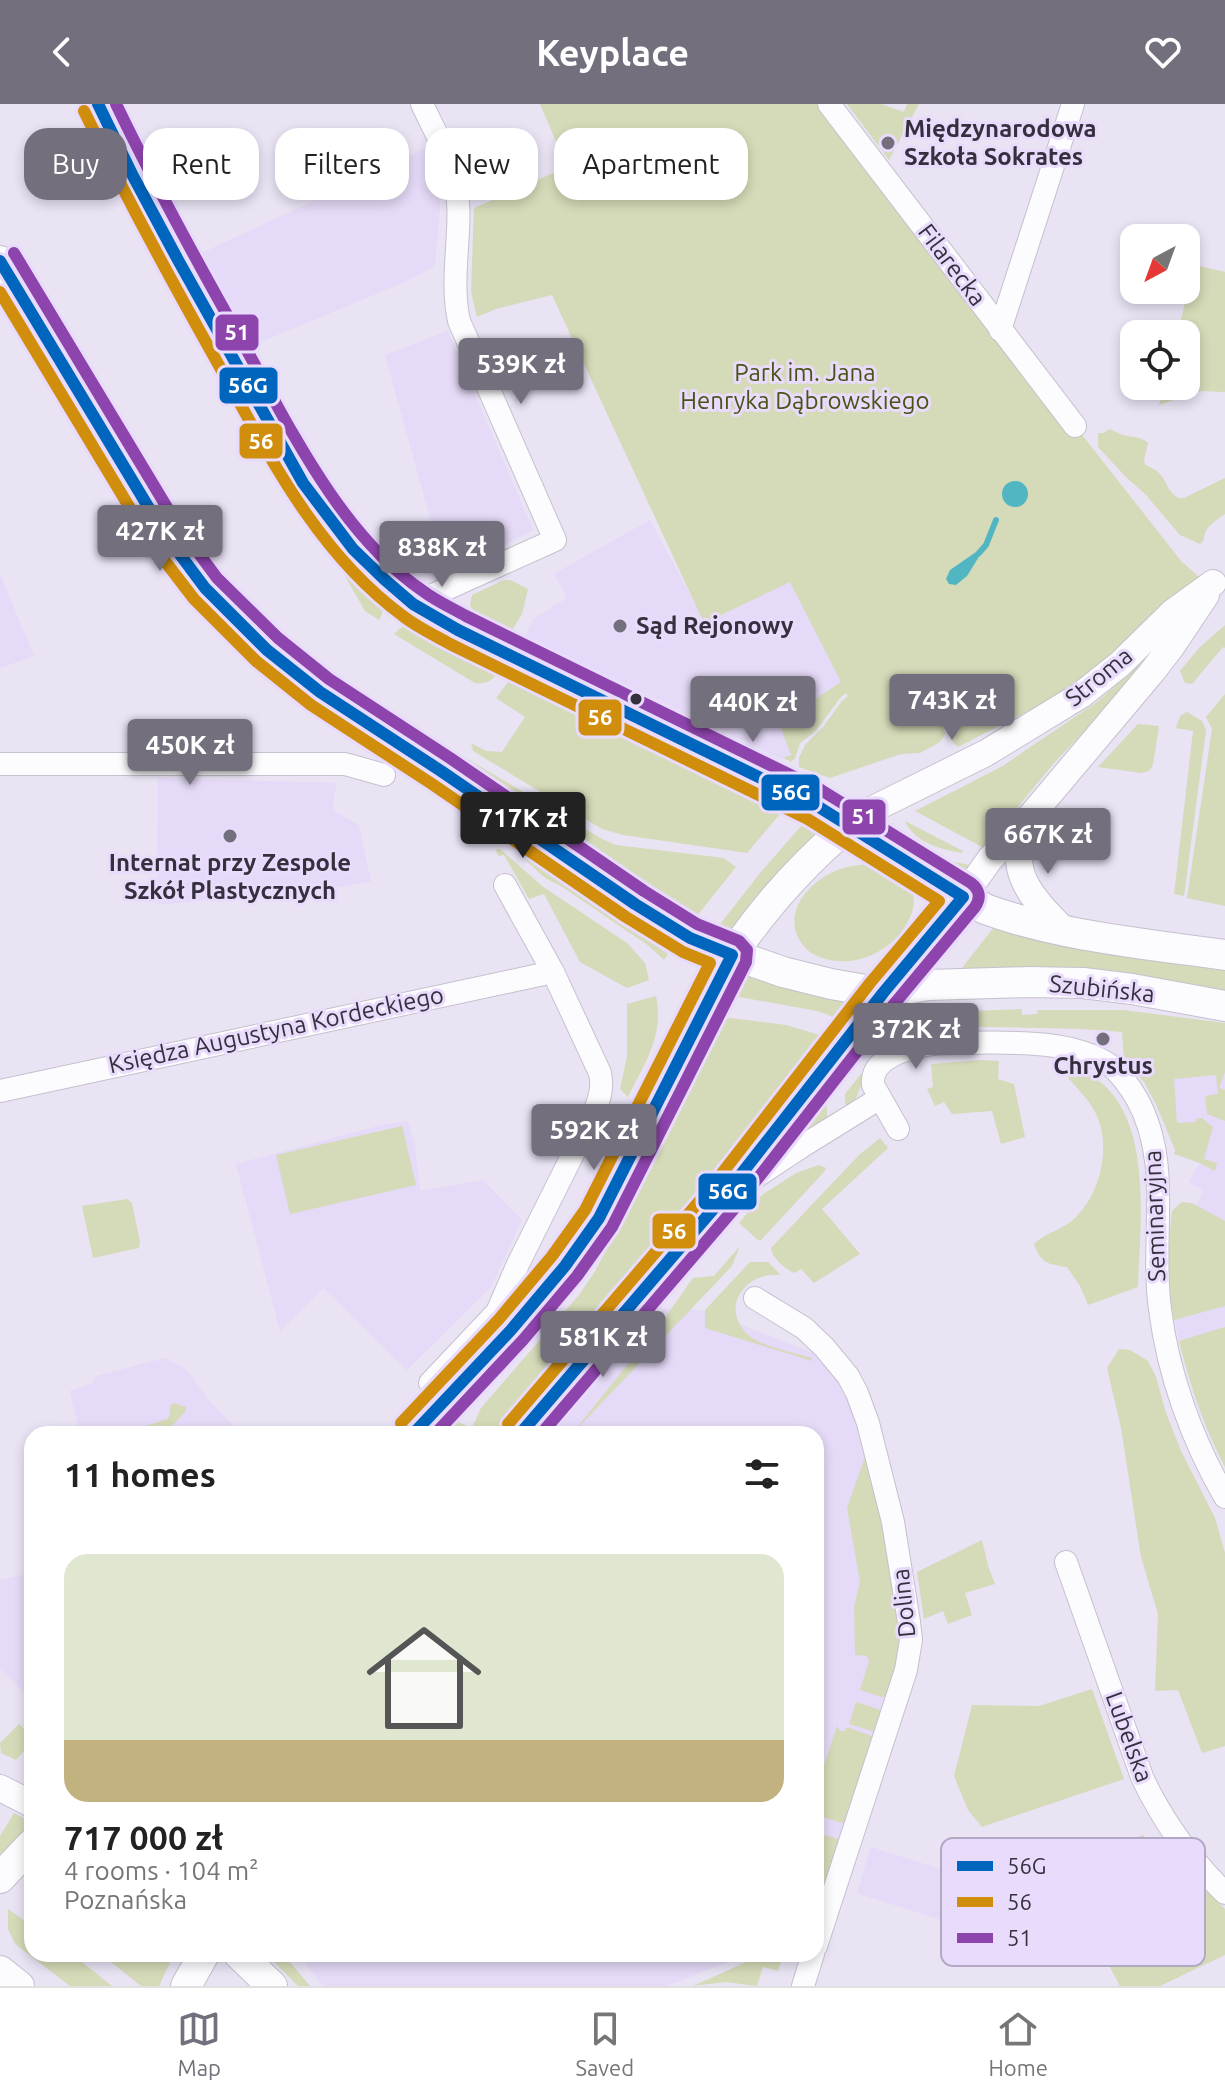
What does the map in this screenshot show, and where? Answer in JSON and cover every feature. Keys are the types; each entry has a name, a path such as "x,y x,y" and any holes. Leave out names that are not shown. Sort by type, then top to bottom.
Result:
{"main road":[{"name":"Szubińska","path":"101,105 133,176 172,249 303,483 353,549 413,604 499,651 814,804 985,909 1015,920 1065,931 1225,955"},
{"name":"Szubińska","path":"0,261 164,533 205,588 267,650 320,692 635,904 699,942 732,955 783,972 846,987 883,993 928,985 1083,983 1225,1006"},
{"path":"420,1426 565,1266 599,1218 732,955 786,884 849,825"},
{"path":"527,1426 721,1200 883,993 963,897"},
{"path":"0,1878 24,1852"},
{"path":"186,1986 200,1962"},
{"path":"247,1962 272,1986"},
{"path":"0,1971 19,1986"}],"street":[{"path":"413,604 555,540 459,321 454,289 456,186 450,165 422,104"},
{"name":"Filarecka","path":"829,104 1075,426"},
{"path":"1000,330 1073,104"},
{"name":"Stroma","path":"963,897 983,867 1030,817 1159,663 1219,577"},
{"name":"Stroma","path":"849,825 873,809 986,753 1081,695 1120,664 1173,612 1219,577"},
{"path":"0,764 345,764 384,775"},
{"path":"1030,817 1018,849 1021,874 1032,896 1065,931"},
{"path":"430,1383 497,1312 600,1097 600,1073 553,972 505,885"},
{"name":"Księdza Augustyna Kordeckiego","path":"0,1091 553,972"},
{"name":"Seminaryjna","path":"880,1098 872,1080 888,1058 915,1047 942,1043 1051,1046 1082,1052 1118,1072 1133,1092 1151,1132 1158,1176 1156,1255 1160,1310 1172,1366 1191,1426 1225,1497"},
{"path":"721,1200 880,1098 898,1129"},
{"name":"Dolina","path":"755,1298 804,1328 843,1369 857,1393 868,1423 893,1522 911,1640 906,1670 824,1921"},
{"name":"Lubelska","path":"1066,1562 1142,1777 1176,1838"},
{"path":"0,1788 24,1800"},
{"name":"Lubelska","path":"1205,1872 1225,1893"},
{"path":"803,1986 810,1962"}],"shaded area":[{"path":"425,148 425,200 440,200 435,266 405,282 256,344 238,324 202,253 315,200 409,200 409,156"},
{"path":"448,331 533,530 446,576 385,355"},
{"path":"812,487 849,677 779,723 791,756 781,759 526,636 533,619 567,598 554,574 650,520 705,622"},
{"path":"0,574 34,656 0,668"},
{"name":"Internat przy Zespole Szkół Plastycznych","path":"158,778 337,783 333,804 335,812 359,825 371,882 157,905"},
{"path":"1225,1057 1225,1467 1196,1401 1170,1297 1168,1265 1172,1211 1182,1202 1196,1205 1200,1199 1203,1190 1189,1182 1200,1163 1174,1154 1156,1104 1144,1082"},
{"path":"408,1121 415,1145 420,1191 483,1180 522,1220 491,1287 407,1370 323,1288 280,1331 236,1164 378,1126"},
{"path":"678,1307 715,1313 838,1362 848,1376 909,1622 824,1918 824,1426 526,1426 535,1415 663,1310"},
{"path":"165,1358 184,1368 234,1426 78,1426 70,1391 93,1383 96,1376"},
{"path":"24,1575 24,1693 0,1669 0,1580"},
{"path":"871,1847 941,1869 941,1920 857,1893"},
{"path":"304,1962 729,1962 666,1986 323,1986"}],"green space":[{"name":"Park im. Jana Henryka Dąbrowskiego","path":"540,104 829,104 1000,330 1181,561 1200,578 1103,678 1030,710 958,747 952,741 940,704 936,704 945,734 940,742 920,753 901,754 830,778 799,767 805,745 848,696 846,693 816,731 800,743 795,758 791,762 783,758 791,755 779,723 841,682 790,582 704,623 552,295 477,317 471,292 474,208 492,200 538,200 538,180 554,173 554,200 748,200 748,128 554,128 554,137"},
{"name":"Międzynarodowa Szkoła Sokrates","path":"847,104 881,104 904,112 907,104 919,104 889,160"},
{"path":"1200,266 1225,272 1225,392 1200,391 1200,320 1181,320 1185,304 1200,304"},
{"path":"1109,429 1148,443 1145,465 1162,477 1178,498 1225,478 1225,514 1208,528 1200,544 1180,535 1098,447 1098,433"},
{"path":"350,564 380,596 383,612 379,620 365,611 342,571"},
{"path":"504,580 528,589 522,614 512,630 480,617 470,606 472,595"},
{"path":"410,624 501,666 491,680 475,683 394,634"},
{"path":"1225,625 1225,648 1192,684 1185,683 1180,671 1199,648"},
{"path":"1142,665 1054,763 984,848 915,811 1001,767 1097,702"},
{"path":"515,673 786,807 747,853 623,835 602,829 473,751 471,743 486,751 502,752 525,717 496,698"},
{"path":"1225,694 1225,906 1187,898 1212,729 1206,717"},
{"path":"1187,712 1202,721 1206,730 1184,896 1174,894 1193,731 1176,728 1180,716"},
{"path":"1138,724 1159,726 1153,765 1149,771 1141,773 1098,767"},
{"path":"461,755 616,845 724,858 736,867 696,917 642,887 456,760"},
{"path":"473,807 548,872 668,954 664,960 649,946 545,878 470,809"},
{"path":"808,818 824,827 774,876 731,931 728,933 718,927 760,873"},
{"path":"905,821 963,851 929,844 915,835"},
{"path":"893,823 910,843 925,854 969,865 961,876 879,832"},
{"path":"497,849 542,886 627,943 645,963 649,980 627,988 580,962 544,894 529,899 504,855 499,856"},
{"path":"867,864 895,871 910,884 914,902 908,921 895,939 876,953 852,961 826,959 813,954 803,945 795,926 795,914 805,894 832,872"},
{"path":"994,927 1108,953 1225,971 1225,993 958,973"},
{"path":"744,974 851,1003 837,1018 817,1011 734,996"},
{"path":"656,996 655,1037 628,1097 620,1089 627,1056 627,1004"},
{"path":"1022,1009 1022,1015 1037,1014 1038,1010 1123,1010 1225,1023 1225,1072 1219,1088 1225,1090 1225,1121 1207,1114 1205,1096 1218,1094 1216,1075 1174,1079 1177,1123 1196,1122 1197,1118 1202,1118 1213,1127 1204,1159 1217,1163 1215,1171 1174,1154 1156,1104 1144,1082 1124,1059 1122,1032 944,1026 943,1012"},
{"path":"933,1014 933,1034 867,1071 854,1103 848,1109 845,1094 896,1030 901,1032 916,1017"},
{"path":"723,1017 786,1025 823,1036 506,1426 473,1426 481,1408 579,1295 608,1247"},
{"path":"999,1061 998,1079 1014,1084 1025,1137 1001,1144 992,1111 952,1114 944,1102 935,1106 927,1089 933,1087 931,1064"},
{"path":"1070,1066 1098,1080 1118,1102 1131,1129 1141,1193 1138,1287 1088,1305 1067,1267 1046,1262 1039,1256 1034,1244 1066,1225 1085,1207 1101,1168 1103,1139 1100,1125 1090,1103 1068,1078"},
{"path":"826,1095 829,1121 790,1142"},
{"path":"402,1126 416,1185 290,1214 276,1155"},
{"path":"880,1138 888,1148 822,1209 860,1254 814,1283 801,1269 795,1273 788,1269 777,1260 771,1248 859,1155"},
{"path":"819,1165 826,1168 824,1172 761,1240 739,1223 762,1195 796,1173"},
{"path":"127,1199 132,1203 139,1248 93,1258 82,1206"},
{"path":"1182,1202 1192,1203 1225,1221 1225,1306 1174,1320 1169,1279 1170,1239 1172,1211"},
{"path":"740,1246 732,1266 578,1426 693,1278 714,1276"},
{"path":"750,1262 768,1262 781,1275 758,1278 748,1284 737,1301 739,1322 746,1333 759,1342 812,1358 812,1361 705,1328 705,1310"},
{"path":"1225,1327 1225,1467 1198,1406 1179,1341"},
{"path":"1119,1349 1130,1350 1148,1361 1181,1451 1215,1518 1225,1553 1225,1746 1202,1753 1178,1690 1155,1691 1158,1614 1141,1557 1121,1428 1107,1368"},
{"path":"174,1403 186,1407 186,1411 172,1426 146,1426 167,1419 170,1406"},
{"path":"459,1405 453,1420 467,1426 440,1426"},
{"path":"865,1457 869,1459 886,1541 899,1625 899,1651 888,1696 882,1697 860,1690 869,1661 867,1656 855,1655 854,1607 860,1582 847,1508"},
{"path":"982,1540 995,1584 965,1593 972,1615 948,1624 943,1611 924,1619 917,1572"},
{"path":"1092,1689 1124,1779 982,1827 968,1810 954,1776 972,1705 1039,1706"},
{"path":"856,1702 882,1713 875,1732 849,1724"},
{"path":"19,1724 24,1730 24,1751 16,1760 1,1753 0,1743"},
{"path":"837,1726 840,1731 845,1731 847,1727 874,1737 846,1824 824,1817 824,1765"},
{"path":"14,1813 24,1818 24,1834 0,1860 0,1836"},
{"path":"824,1835 841,1840 824,1895"},
{"path":"1205,1888 1225,1909 1225,1955 1205,1965"},
{"path":"8,1909 24,1920 24,1951 15,1944 8,1929"},
{"path":"39,1962 82,1962 112,1986 70,1986"},
{"path":"111,1962 170,1962 159,1986 141,1986"},
{"path":"274,1962 290,1962 310,1986 298,1986"},
{"path":"746,1962 781,1962 778,1971 763,1967 757,1986 726,1982 693,1986"},
{"path":"1109,1966 1202,1966 1160,1986 1120,1986"}],"water":[{"path":"1015,481 1024,485 1028,494 1024,503 1015,507 1006,503 1002,494 1006,485"},
{"path":"976,552 980,555 967,576 956,585 949,584 946,579 950,570"}],"waterway":[{"path":"979,553 986,545 996,520"}],"transit line":[{"name":"56G","path":"98,104 178,260 303,483 353,549 384,579 413,604 458,630 814,804 963,897 883,993 721,1200 527,1426"},
{"name":"51","path":"116,104 176,221 296,439 341,508 393,567 428,595 466,616 821,790 971,883 978,891 975,907 895,1003 733,1210 548,1426"},
{"name":"56","path":"84,111 162,263 272,460 317,529 371,590 408,620 450,644 806,818 939,901 870,983 709,1190 508,1424"},
{"name":"51","path":"14,253 177,524 217,578 278,638 329,679 644,891 697,924 739,941 747,950 746,962 612,1227 577,1276 523,1340 442,1426"},
{"name":"56G","path":"0,261 164,533 205,588 267,650 320,692 635,904 690,938 732,955 599,1218 565,1266 511,1330 421,1426"},
{"name":"56","path":"0,292 151,543 194,599 256,661 311,705 626,917 683,952 710,963 585,1210 552,1256 499,1319 401,1423"}],"place":[{"name":"Międzynarodowa Szkoła Sokrates","path":"888,143"},
{"name":"Sąd Rejonowy","path":"620,626"},
{"name":"Internat przy Zespole Szkół Plastycznych","path":"230,836"},
{"name":"Chrystus","path":"1103,1039"}]}
